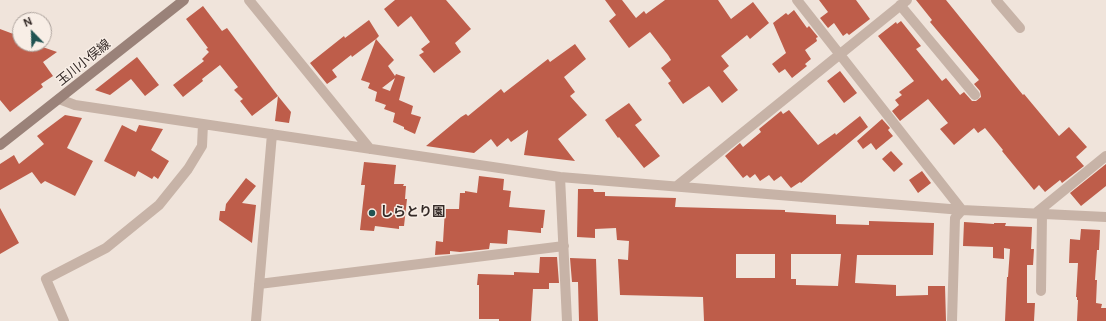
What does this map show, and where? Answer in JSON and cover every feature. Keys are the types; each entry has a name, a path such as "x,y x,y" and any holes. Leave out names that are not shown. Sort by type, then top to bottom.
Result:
{"main road":[{"name":"玉川小俣線","path":"0,145 184,0"}],"street":[{"path":"249,0 370,149"},
{"path":"797,0 962,210"},
{"path":"996,0 1020,28"},
{"path":"677,186 904,3 975,95"},
{"path":"59,100 75,105 560,177 962,210 1106,217"},
{"path":"64,321 46,279 106,248 160,205 188,169 202,146 203,124"},
{"path":"256,321 272,134"},
{"path":"1039,213 1106,156"},
{"path":"560,177 567,321"},
{"path":"952,321 956,218 962,210"},
{"path":"1039,213 1041,291"},
{"path":"259,284 564,246"}],"building":[{"path":"395,0 446,0 471,29 455,43 461,52 434,73 419,55 424,52 421,49 430,42 411,16 398,27 384,9"},
{"path":"605,0 622,0 636,18 644,11 646,14 665,0 718,0 731,19 753,2 769,23 750,39 747,35 721,56 729,66 723,71 738,90 722,103 709,86 683,104 668,83 671,81 661,68 671,60 668,55 650,32 629,48 609,21 616,15"},
{"path":"819,0 856,0 870,19 849,35 847,33 843,36 834,23 828,28 820,18 828,12"},
{"path":"916,0 946,0 1023,95 1024,94 1059,136 1069,127 1087,147 1076,157 1084,166 1062,183 1060,180 1045,192 1039,185 1034,190 985,128 978,133 974,128 954,145 940,129 948,123 928,99 900,121 892,111 899,105 895,100 902,95 899,92 914,81 878,36 896,22 897,24 901,21 921,46 916,49 942,81 946,78 960,95 964,92 972,101 976,101 981,97 980,91 974,84 979,80 930,22 932,20"},
{"path":"203,6 222,31 227,28 278,96 252,116 240,101 243,99 234,90 238,87 220,65 183,97 173,85 204,61 202,59 209,52 206,49 208,48 186,19"},
{"path":"794,10 807,28 809,26 818,37 816,38 817,41 805,50 811,59 805,64 807,66 792,78 785,69 779,73 772,64 786,53 773,23 786,13 788,15"},
{"path":"369,20 379,36 332,70 337,77 327,84 310,63 344,36 345,38"},
{"path":"0,29 12,34 12,52 52,52 52,50 57,52 43,62 53,76 41,84 43,87 10,112 0,100"},
{"path":"376,39 394,60 388,66 395,76 396,74 405,77 399,100 413,106 411,114 421,117 415,134 393,122 395,113 384,109 386,105 375,101 377,92 368,88 370,83 361,80","holes":["395,78 390,91 382,88"]},
{"path":"575,44 586,59 564,77 575,92 570,96 587,115 558,139 575,161 524,155 528,130 511,142 508,138 497,147 491,139 474,153 426,146 461,117 466,114 468,116 501,89 504,93 548,59 550,62"},
{"path":"137,57 159,85 145,96 131,79 110,95 95,90"},
{"path":"840,71 857,93 844,103 827,81"},
{"path":"278,96 291,112 289,123 275,121"},
{"path":"629,103 642,120 635,125 660,156 644,168 619,137 618,138 605,120"},
{"path":"789,110 818,145 835,133 836,135 860,116 868,127 801,183 800,182 791,188 781,176 774,181 769,175 760,181 755,174 750,178 747,175 743,178 725,156 740,143 743,147 761,132 759,129 781,111 783,114"},
{"path":"65,115 82,118 67,148 93,161 75,196 45,181 41,184 32,172 0,190 0,164 14,155 19,164 44,144 37,136"},
{"path":"882,119 890,128 888,130 893,136 876,150 871,143 863,149 857,141"},
{"path":"122,125 136,132 139,125 163,129 151,150 169,161 158,179 154,176 152,179 138,171 135,177 104,161"},
{"path":"891,151 903,164 894,172 882,159"},
{"path":"364,162 396,165 394,184 404,184 403,186 406,186 405,199 407,199 404,226 399,226 399,229 375,226 374,231 360,230 365,185 361,185"},
{"path":"1106,164 1106,186 1081,206 1070,193"},
{"path":"922,171 931,183 918,193 909,180"},
{"path":"479,176 504,179 503,190 511,191 509,207 545,210 541,233 508,230 507,244 490,243 489,249 460,252 450,251 450,254 435,255 436,241 443,242 445,209 459,209 460,193 465,193 465,191 477,193"},
{"path":"246,178 256,186 242,203 256,205 252,243 219,220 220,211 225,211 226,204"},
{"path":"578,189 593,189 594,192 605,192 605,196 676,198 675,207 785,210 785,212 836,215 836,224 869,225 869,221 934,223 933,255 857,255 855,283 896,285 896,296 928,295 928,286 945,286 946,321 704,321 703,297 620,295 618,259 628,260 629,241 617,240 616,228 595,229 595,238 577,237","holes":["736,254 775,254 775,278 736,278","791,254 841,254 838,286 796,285 796,279 791,279"]},
{"path":"0,208 19,243 0,254"},
{"path":"964,222 994,224 1006,223 1005,226 1032,227 1031,249 1034,249 1033,265 1027,265 1027,303 1035,303 1034,321 1005,321 1010,249 1004,248 1004,259 993,258 993,247 963,246"},
{"path":"1081,229 1100,230 1095,280 1097,280 1096,303 1102,304 1101,308 1106,308 1106,321 1077,321 1078,300 1076,297 1078,263 1069,263 1070,239 1080,240"},
{"path":"540,257 557,257 559,283 549,283 549,289 533,289 531,321 499,321 499,319 479,319 479,285 477,285 478,274 514,275 514,272 539,273"},
{"path":"570,258 596,259 598,321 579,321 578,282 572,282"}],"place":[{"name":"しらとり園","path":"372,213"}]}
